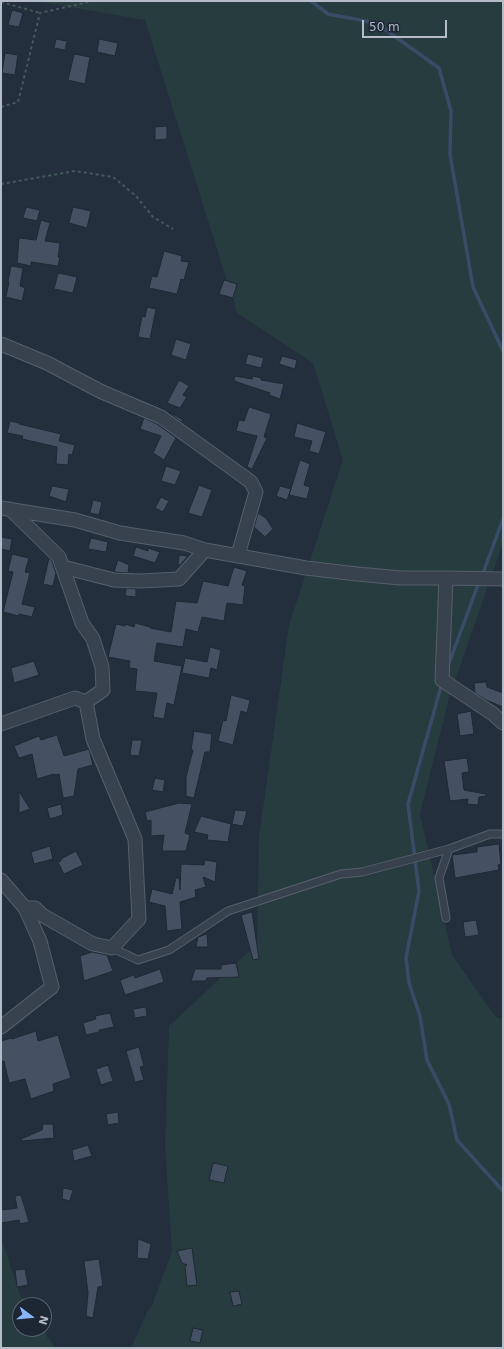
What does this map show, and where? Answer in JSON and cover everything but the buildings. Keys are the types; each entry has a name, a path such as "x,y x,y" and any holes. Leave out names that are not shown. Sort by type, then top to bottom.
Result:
{"street":[{"path":"1,344 48,362 102,392 161,417 251,482 256,492 238,555"},
{"path":"5,508 75,520 120,533 184,543 205,550 306,568 401,578 503,579"},
{"path":"5,508 59,557 82,623 93,639 102,667 103,690 86,702"},
{"path":"63,567 114,580 140,581 179,579 205,550"},
{"path":"446,578 442,680 498,714 503,723"},
{"path":"1,724 74,698 86,702"},
{"path":"25,908 35,908 42,915 93,944 112,948 139,919 135,839 93,739 86,702"},
{"path":"1,880 25,908 40,941 52,987 1,1027"}],"lane":[{"path":"112,948 138,960 169,950 228,911 341,874 362,872 449,849 490,834 503,834"},
{"path":"446,918 439,878 449,849"}],"path":[{"path":"1,2 40,13 93,1"},
{"path":"1,107 18,102 40,13"},
{"path":"1,184 75,171 113,177 136,196 153,216 173,229"}],"green space":[{"path":"35,1 503,1 503,543 450,695 420,814 452,955 496,1017 503,1019 503,1348 131,1348 147,1312 152,1305 172,1252 165,1146 169,1026 257,944 259,837 289,625 343,460 313,363 237,313 233,298 237,284 227,281 145,20"},
{"path":"1,1238 21,1297 12,1297 12,1337 47,1337 56,1348 1,1348"}],"waterway":[{"path":"311,1 328,14 376,23 439,68 451,111 450,154 473,287 503,351"},
{"path":"482,576 503,519"},
{"path":"448,666 479,582"},
{"path":"442,683 408,804 419,891 406,958 409,983 420,1016 427,1060 449,1104 457,1140 503,1191"}]}
